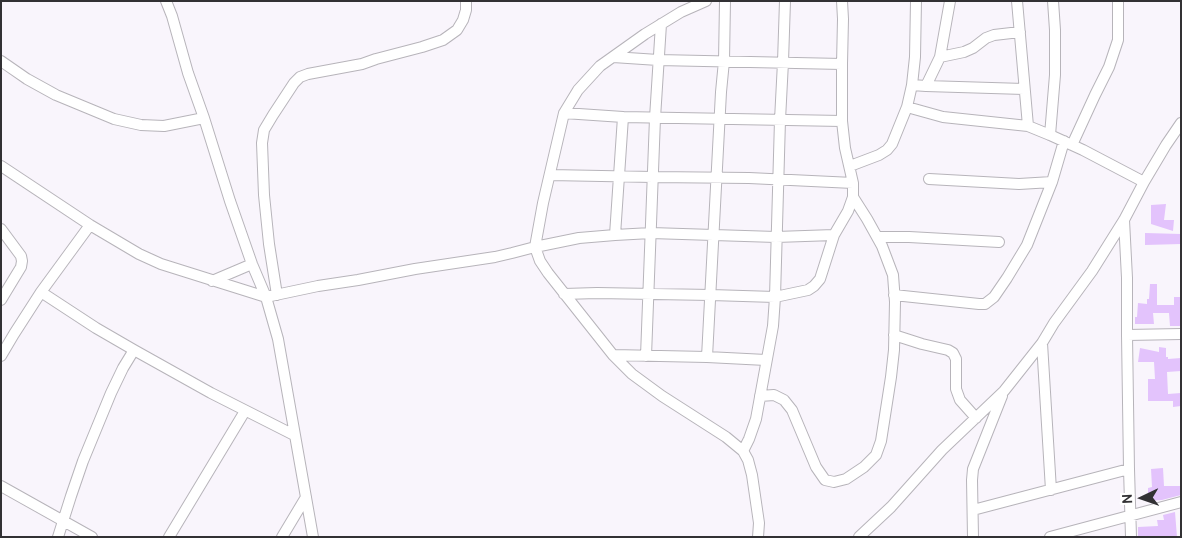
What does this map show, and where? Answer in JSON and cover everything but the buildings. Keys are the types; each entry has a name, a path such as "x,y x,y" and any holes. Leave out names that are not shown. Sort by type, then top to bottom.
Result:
{"street":[{"path":"166,1 252,264 271,296"},
{"path":"313,537 271,296 264,194 262,143 264,130 294,83 300,78 308,74 362,64 443,40 458,30 466,10 466,1"},
{"path":"706,1 681,12 661,24 600,66 578,90 564,113 539,223 536,247 540,261 564,294 613,355 632,374 662,396 726,437 743,451 748,460 756,500 759,523 758,537"},
{"path":"707,357 724,61 725,1"},
{"path":"743,451 756,419 775,297 785,1"},
{"path":"564,294 711,294 775,297 808,290 814,286 820,279 834,235 848,211 853,197 853,183 845,148 842,121 842,1"},
{"path":"850,166 887,150 892,144 907,107 912,85 915,56 916,1"},
{"path":"926,86 940,56 950,1"},
{"path":"1017,1 1028,126"},
{"path":"1050,135 1055,75 1053,1"},
{"path":"894,295 985,304 996,294 1027,245 1068,143 1109,67 1118,40 1118,1"},
{"path":"646,356 655,118 661,24"},
{"path":"940,56 964,52 994,35 1020,32"},
{"path":"613,57 658,60 842,64"},
{"path":"1,61 27,79 56,95 114,119 142,125 164,126 204,118"},
{"path":"912,85 1024,89"},
{"path":"907,107 943,117 1028,126 1068,143 1144,182"},
{"path":"564,113 720,120 842,121"},
{"path":"615,235 623,117"},
{"path":"859,537 892,507 942,450 1004,391 1042,343 1054,323 1092,271 1124,220 1166,144 1181,123"},
{"path":"1,166 90,225 139,254 161,264 212,281 271,296 415,269 495,257 579,238 651,233 776,237 834,235"},
{"path":"550,174 653,178 717,177 853,183"},
{"path":"929,179 1019,184 1052,182"},
{"path":"760,396 774,395 784,400 792,410 816,467 825,480 834,482 846,479 876,455 881,441 891,377 894,335 893,275 878,237 853,197"},
{"path":"1124,220 1127,278 1131,537"},
{"path":"1,356 41,292 90,225"},
{"path":"1,229 22,258 22,261 1,300"},
{"path":"878,237 998,242"},
{"path":"212,281 252,264"},
{"path":"41,292 134,350 245,411 294,435"},
{"path":"1127,334 1181,334"},
{"path":"894,335 954,353 956,359 956,389 960,400 976,418"},
{"path":"1042,343 1051,490"},
{"path":"58,537 80,470 111,393 134,350"},
{"path":"613,355 766,360"},
{"path":"973,537 973,469 1004,391"},
{"path":"169,537 245,411"},
{"path":"973,510 1129,469"},
{"path":"1,486 92,537"},
{"path":"284,536 306,497"},
{"path":"1050,537 1181,502"}]}
